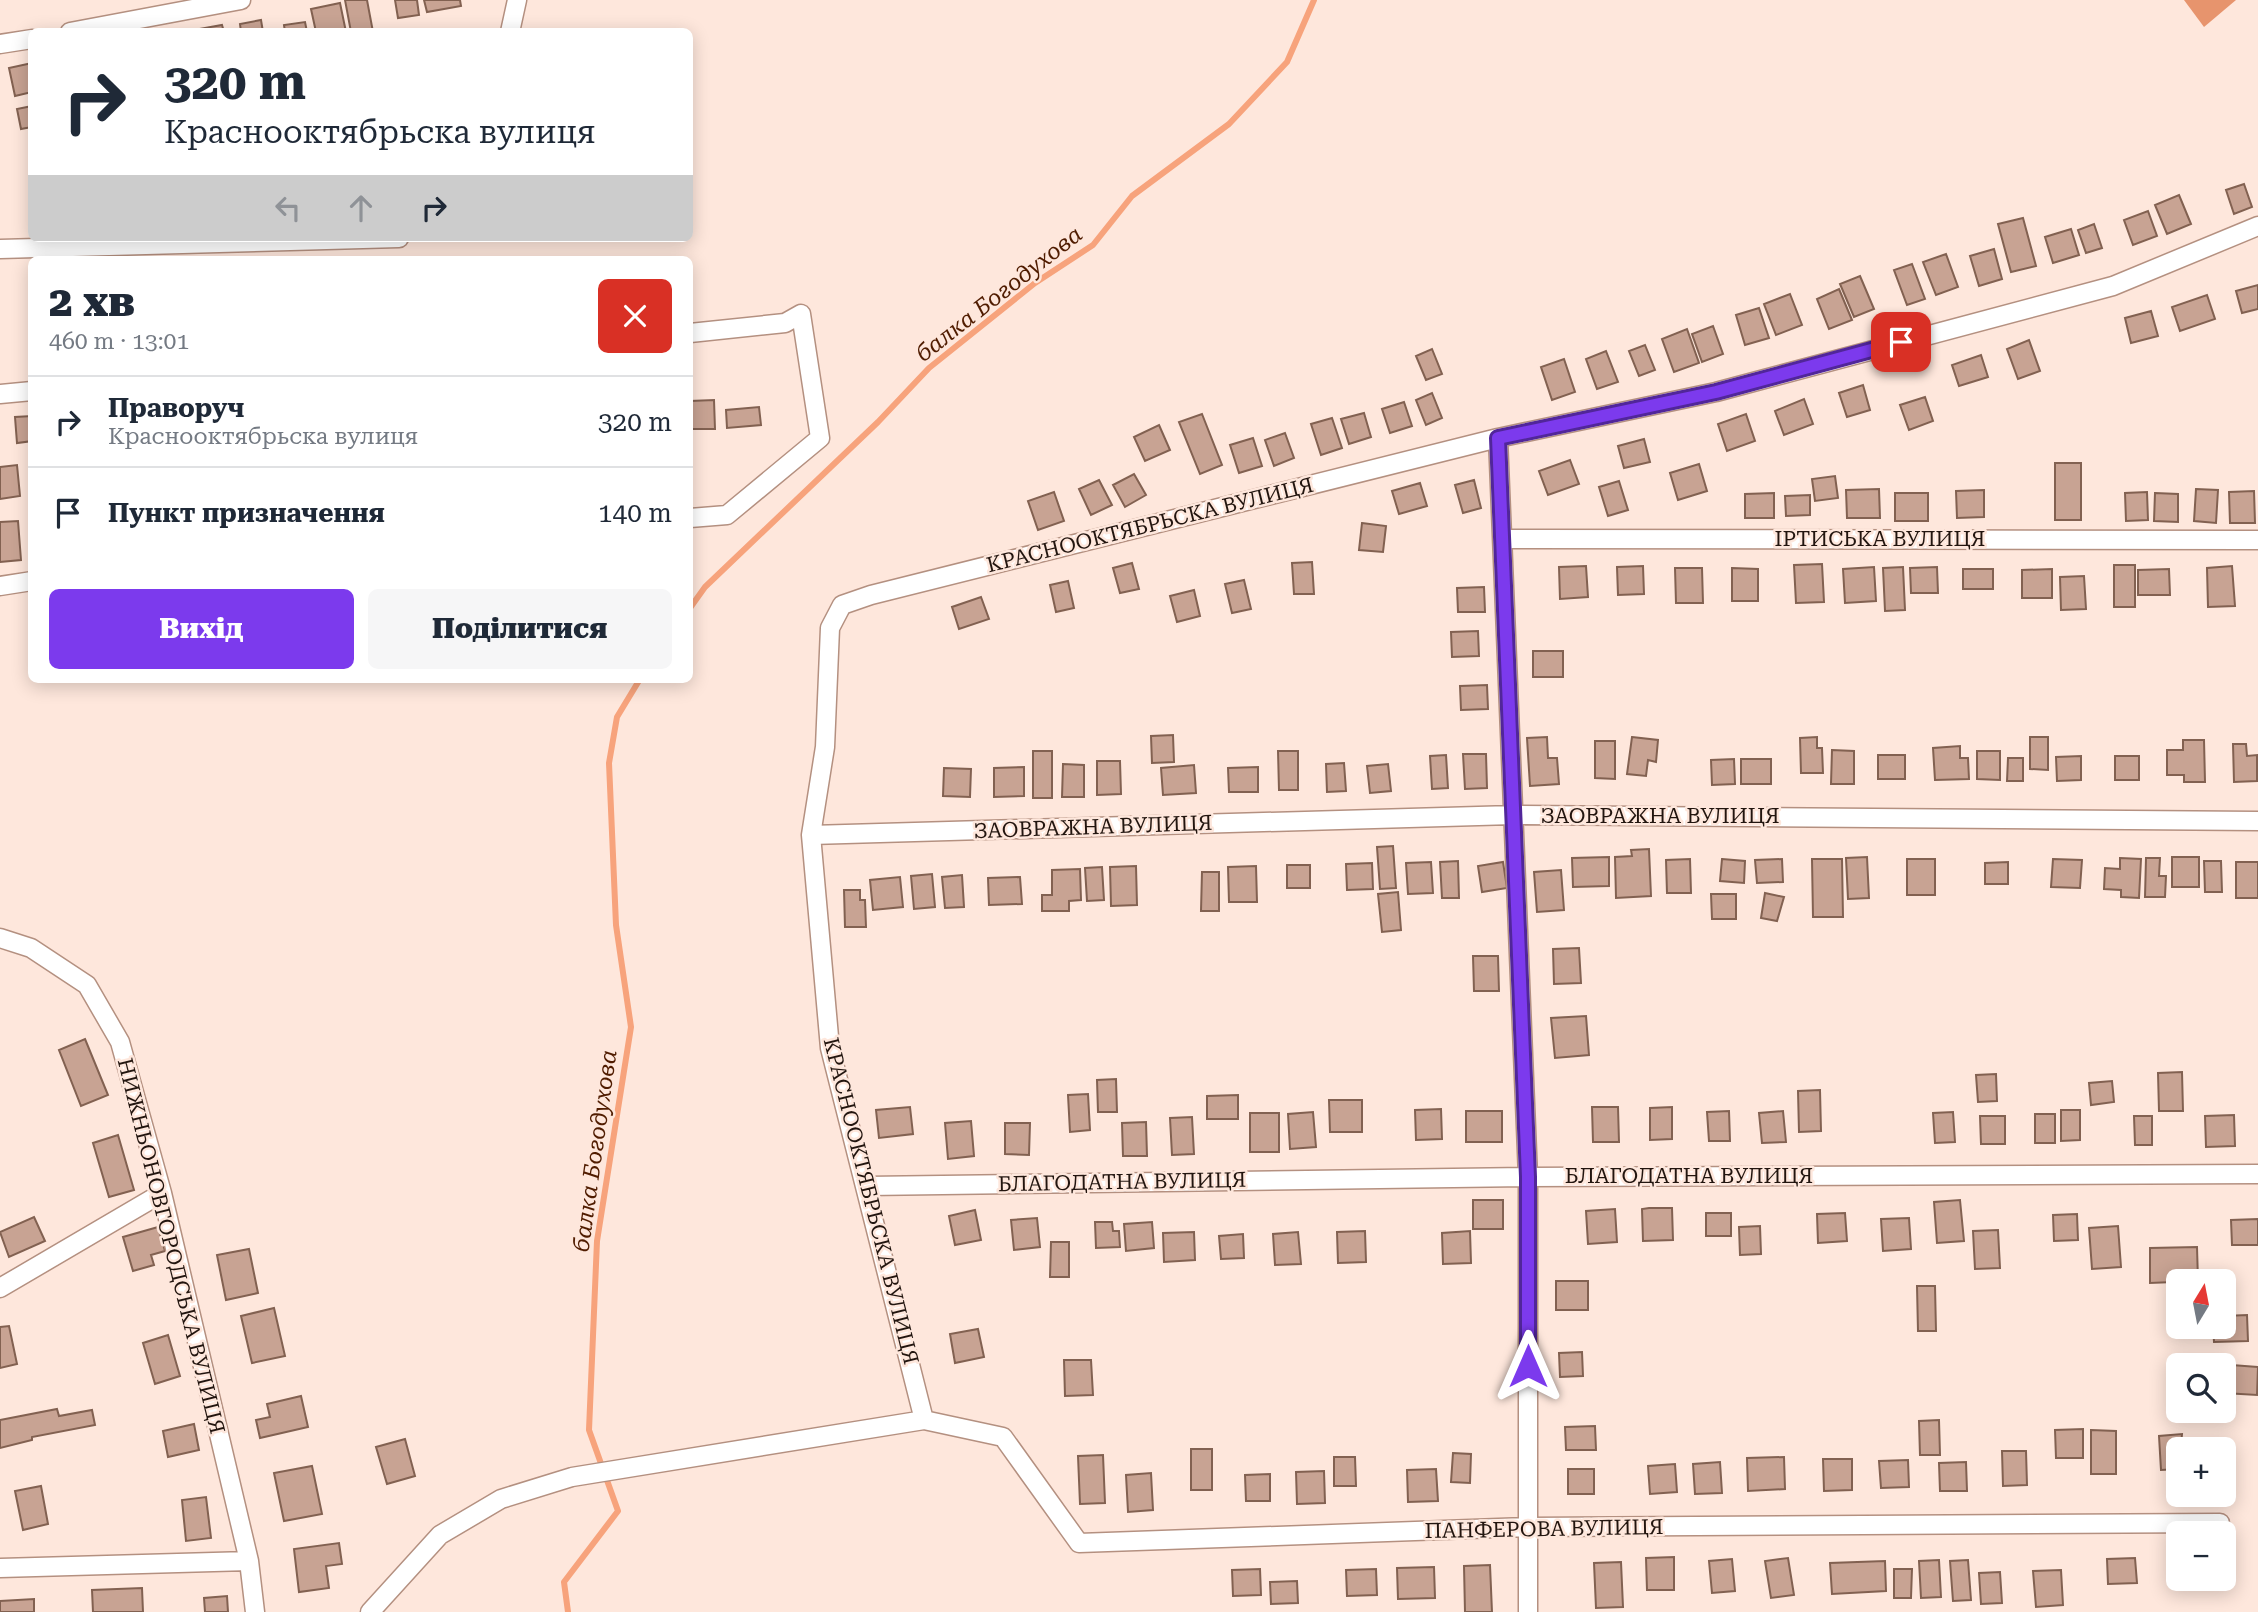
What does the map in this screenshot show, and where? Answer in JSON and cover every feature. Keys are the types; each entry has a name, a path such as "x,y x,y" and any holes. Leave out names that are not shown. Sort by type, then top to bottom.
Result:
{"street":[{"path":"91,28 241,0"},
{"path":"511,28 517,0"},
{"path":"0,44 28,39"},
{"name":"КРАСНООКТЯБРЬСКА ВУЛИЦЯ","path":"924,1420 830,1048 811,835 825,747 830,628 842,606 871,595 1498,438 1716,392 2113,286 2258,226"},
{"path":"0,248 239,242"},
{"path":"693,333 785,323 802,314 820,438 727,515 693,518"},
{"path":"0,394 28,391"},
{"path":"1498,438 1528,1177 1528,1612"},
{"name":"ІРТИСЬКА ВУЛИЦЯ","path":"1502,538 2258,540"},
{"path":"0,586 28,582"},
{"name":"ЗАОВРАЖНА ВУЛИЦЯ","path":"811,835 1513,815 2258,821"},
{"name":"НИЖНЬОНОВГОРОДСЬКА ВУЛИЦЯ","path":"0,939 31,948 87,985 120,1042 162,1193 249,1561 255,1612"},
{"name":"БЛАГОДАТНА ВУЛИЦЯ","path":"867,1186 1528,1177 2258,1174"},
{"path":"0,1288 162,1193"},
{"path":"370,1612 440,1535 501,1499 572,1477 924,1420"},
{"name":"ПАНФЕРОВА ВУЛИЦЯ","path":"924,1420 1003,1437 1079,1543 1528,1527 2166,1523"},
{"path":"0,1568 249,1561"}],"shaded area":[{"path":"2184,0 2236,0 2204,27"}],"building":[{"path":"345,0 367,0 372,28 350,28"},
{"path":"395,0 417,0 419,15 398,18"},
{"path":"424,0 460,0 461,6 427,12"},
{"path":"340,3 345,28 315,28 311,9"},
{"path":"261,20 262,28 240,28 240,24"},
{"path":"305,22 306,28 284,28 284,25"},
{"path":"28,64 28,93 15,96 9,68"},
{"path":"28,107 28,128 21,129 17,109"},
{"path":"2244,184 2252,207 2234,214 2226,190"},
{"path":"2179,195 2191,224 2167,234 2155,205"},
{"path":"2148,211 2157,236 2133,245 2124,220"},
{"path":"2023,218 2036,266 2011,272 1998,224"},
{"path":"2094,224 2102,248 2086,253 2078,230"},
{"path":"2071,229 2079,255 2053,263 2045,237"},
{"path":"1994,249 2002,279 1979,286 1970,256"},
{"path":"1946,254 1958,287 1936,295 1923,262"},
{"path":"1912,264 1925,299 1907,305 1894,270"},
{"path":"1860,276 1874,309 1854,317 1840,284"},
{"path":"2258,285 2258,309 2242,313 2236,291"},
{"path":"1839,289 1852,320 1829,329 1817,299"},
{"path":"1790,294 1802,325 1776,335 1764,304"},
{"path":"2207,295 2215,319 2180,331 2172,307"},
{"path":"1759,308 1769,338 1745,345 1736,315"},
{"path":"2151,311 2158,336 2131,343 2125,318"},
{"path":"1713,326 1723,354 1702,362 1692,334"},
{"path":"1687,329 1699,363 1674,372 1662,339"},
{"path":"2029,340 2040,371 2018,379 2007,349"},
{"path":"1645,345 1655,370 1639,376 1629,351"},
{"path":"1432,349 1442,374 1426,380 1416,356"},
{"path":"1606,351 1618,382 1597,389 1586,359"},
{"path":"1981,355 1988,377 1959,386 1952,365"},
{"path":"1564,359 1575,392 1552,400 1541,367"},
{"path":"1863,385 1870,410 1847,417 1839,393"},
{"path":"1432,393 1442,418 1426,425 1416,400"},
{"path":"1925,397 1933,421 1909,430 1900,405"},
{"path":"1804,399 1813,424 1784,435 1775,411"},
{"path":"714,400 715,429 693,429 693,401"},
{"path":"1404,402 1412,426 1390,433 1382,409"},
{"path":"759,407 761,425 727,428 726,410"},
{"path":"1364,413 1371,437 1349,444 1341,419"},
{"path":"1202,414 1222,465 1200,474 1179,422"},
{"path":"1746,414 1755,441 1727,451 1718,424"},
{"path":"28,416 28,442 17,443 15,417"},
{"path":"1332,418 1342,448 1321,455 1311,424"},
{"path":"1159,425 1170,450 1145,461 1134,437"},
{"path":"1285,433 1294,458 1274,466 1265,440"},
{"path":"1253,438 1262,466 1239,473 1230,445"},
{"path":"1644,439 1650,462 1624,468 1618,446"},
{"path":"1570,460 1579,484 1548,495 1539,471"},
{"path":"2055,463 2081,463 2081,520 2055,520"},
{"path":"1699,464 1707,491 1678,500 1670,473"},
{"path":"17,465 20,496 0,499 0,467"},
{"path":"1134,474 1146,495 1125,507 1113,485"},
{"path":"1835,476 1838,498 1815,501 1812,479"},
{"path":"1099,480 1112,505 1091,515 1079,489"},
{"path":"1474,480 1481,508 1463,513 1455,485"},
{"path":"1619,481 1628,510 1608,516 1599,487"},
{"path":"1420,483 1427,506 1399,514 1392,491"},
{"path":"1879,489 1880,518 1847,518 1846,490"},
{"path":"2196,489 2218,490 2216,523 2194,521"},
{"path":"1984,490 1984,517 1957,518 1956,491"},
{"path":"2254,491 2255,523 2230,523 2229,492"},
{"path":"1054,492 1064,521 1038,530 1028,501"},
{"path":"2147,492 2148,520 2126,521 2125,493"},
{"path":"1774,493 1774,518 1745,518 1745,494"},
{"path":"1895,493 1928,493 1928,521 1895,521"},
{"path":"2155,493 2178,494 2178,522 2154,521"},
{"path":"1810,495 1810,515 1786,516 1785,496"},
{"path":"18,521 21,560 0,562 0,522"},
{"path":"1362,523 1386,526 1383,552 1359,550"},
{"path":"1312,562 1314,594 1294,594 1292,563"},
{"path":"1132,563 1139,589 1120,593 1113,568"},
{"path":"1822,564 1824,602 1796,603 1794,565"},
{"path":"2114,565 2135,565 2135,607 2114,607"},
{"path":"1586,566 1588,597 1560,599 1559,567"},
{"path":"1643,566 1644,594 1618,595 1617,567"},
{"path":"2232,566 2235,606 2208,607 2207,568"},
{"path":"1874,567 1876,601 1845,603 1843,569"},
{"path":"1903,567 1905,610 1885,611 1883,568"},
{"path":"1937,567 1938,593 1911,593 1910,568"},
{"path":"1675,568 1702,568 1703,603 1676,603"},
{"path":"1732,568 1758,569 1758,601 1732,601"},
{"path":"1963,569 1993,569 1993,589 1963,589"},
{"path":"2052,569 2052,598 2022,598 2022,570"},
{"path":"2169,569 2170,595 2138,595 2138,570"},
{"path":"2084,576 2086,609 2061,610 2060,577"},
{"path":"1244,580 1251,609 1232,613 1225,584"},
{"path":"1068,581 1074,608 1056,612 1050,585"},
{"path":"1484,587 1485,612 1458,612 1457,588"},
{"path":"1194,590 1200,616 1177,622 1170,596"},
{"path":"981,597 989,619 959,629 952,607"},
{"path":"1478,631 1479,656 1452,657 1451,632"},
{"path":"1533,651 1563,651 1563,677 1533,677"},
{"path":"1487,685 1488,709 1461,710 1460,686"},
{"path":"1173,735 1174,762 1152,763 1151,736"},
{"path":"1547,737 1548,758 1557,758 1559,784 1530,786 1527,738"},
{"path":"1632,737 1658,740 1656,762 1648,760 1646,776 1627,774"},
{"path":"1817,737 1817,748 1822,748 1823,773 1801,773 1800,738"},
{"path":"2030,737 2048,737 2048,770 2030,769"},
{"path":"2183,740 2204,740 2205,782 2184,782 2184,775 2167,775 2167,750 2183,750"},
{"path":"1595,741 1615,741 1615,779 1595,778"},
{"path":"2233,744 2246,744 2247,756 2257,755 2257,781 2234,782"},
{"path":"1960,746 1960,758 1968,758 1969,779 1935,780 1933,748"},
{"path":"1832,750 1854,751 1854,784 1831,784"},
{"path":"1033,751 1052,751 1052,798 1033,798"},
{"path":"1278,751 1298,751 1298,790 1279,790"},
{"path":"1977,751 2000,751 2000,780 1977,779"},
{"path":"1463,754 1486,754 1487,788 1465,789"},
{"path":"1446,755 1448,788 1432,789 1430,756"},
{"path":"1878,755 1905,755 1905,779 1878,779"},
{"path":"2081,756 2081,780 2057,781 2056,757"},
{"path":"2115,756 2139,756 2139,780 2115,780"},
{"path":"2008,758 2023,758 2023,781 2007,781"},
{"path":"1734,759 1735,784 1712,785 1711,760"},
{"path":"1741,759 1771,759 1771,784 1741,784"},
{"path":"1097,761 1120,761 1121,794 1097,795"},
{"path":"1344,763 1346,791 1327,792 1326,764"},
{"path":"1063,764 1084,765 1084,797 1062,797"},
{"path":"1388,764 1391,791 1370,793 1367,766"},
{"path":"1194,765 1196,793 1163,795 1161,768"},
{"path":"1024,767 1024,796 994,797 994,768"},
{"path":"1258,767 1258,792 1229,792 1228,768"},
{"path":"944,768 971,769 970,797 943,796"},
{"path":"1393,846 1396,888 1380,889 1377,847"},
{"path":"1649,849 1651,896 1616,898 1615,857 1632,856 1631,850"},
{"path":"1609,857 1609,886 1573,887 1572,858"},
{"path":"1867,857 1869,898 1848,899 1846,858"},
{"path":"2172,857 2199,857 2199,887 2172,887"},
{"path":"2120,858 2141,859 2139,898 2121,897 2121,890 2104,889 2105,868 2120,869"},
{"path":"2146,858 2160,858 2159,876 2166,876 2165,897 2145,897"},
{"path":"1690,859 1691,893 1667,893 1666,860"},
{"path":"1722,859 1745,861 1744,883 1720,881"},
{"path":"1782,859 1783,882 1757,883 1755,860"},
{"path":"1812,859 1842,859 1843,917 1813,917"},
{"path":"1907,859 1935,859 1935,895 1907,895"},
{"path":"2053,859 2082,860 2080,888 2051,887"},
{"path":"1458,861 1459,898 1442,898 1440,862"},
{"path":"2204,861 2221,861 2222,892 2205,892"},
{"path":"1431,862 1433,893 1408,894 1406,863"},
{"path":"1503,862 1507,888 1482,892 1478,866"},
{"path":"2008,862 2008,884 1985,884 1985,863"},
{"path":"2236,862 2258,862 2258,898 2236,898"},
{"path":"1372,863 1373,889 1347,890 1346,864"},
{"path":"1287,865 1310,865 1310,888 1287,888"},
{"path":"1136,866 1137,905 1111,906 1110,867"},
{"path":"1256,866 1257,902 1229,902 1228,867"},
{"path":"1102,867 1104,900 1087,901 1085,868"},
{"path":"1080,869 1081,900 1069,901 1069,911 1042,911 1042,895 1052,895 1052,870"},
{"path":"1561,870 1564,910 1537,912 1534,872"},
{"path":"1202,872 1219,872 1219,911 1201,911"},
{"path":"932,874 935,907 914,909 911,876"},
{"path":"962,875 964,907 945,908 942,877"},
{"path":"900,877 903,907 873,910 870,880"},
{"path":"1020,877 1022,904 989,905 988,878"},
{"path":"844,890 860,890 860,900 865,900 866,927 845,927"},
{"path":"1398,892 1401,930 1382,932 1378,894"},
{"path":"1765,893 1784,897 1777,921 1761,918"},
{"path":"1711,894 1736,894 1736,919 1712,919"},
{"path":"1579,948 1581,983 1554,984 1553,949"},
{"path":"1473,956 1498,956 1499,991 1474,991"},
{"path":"1586,1016 1589,1055 1555,1058 1551,1018"},
{"path":"85,1039 108,1095 81,1106 59,1050"},
{"path":"2182,1072 2183,1111 2159,1111 2158,1073"},
{"path":"1996,1074 1997,1101 1978,1102 1976,1075"},
{"path":"1116,1079 1117,1112 1098,1112 1097,1080"},
{"path":"2112,1081 2114,1102 2091,1105 2089,1083"},
{"path":"1820,1090 1821,1131 1799,1132 1798,1091"},
{"path":"1088,1094 1090,1130 1070,1132 1068,1095"},
{"path":"1238,1095 1238,1119 1207,1119 1207,1096"},
{"path":"1329,1100 1362,1100 1362,1132 1330,1132"},
{"path":"910,1107 913,1134 879,1138 876,1110"},
{"path":"1592,1107 1618,1107 1619,1142 1593,1142"},
{"path":"1672,1107 1672,1139 1650,1140 1650,1108"},
{"path":"1441,1109 1442,1139 1416,1140 1415,1110"},
{"path":"2061,1110 2080,1110 2080,1140 2061,1141"},
{"path":"1466,1111 1502,1111 1502,1142 1466,1142"},
{"path":"1729,1111 1730,1141 1709,1141 1707,1112"},
{"path":"1783,1111 1786,1142 1762,1143 1759,1113"},
{"path":"1313,1112 1316,1147 1290,1149 1288,1114"},
{"path":"1953,1112 1955,1142 1935,1143 1933,1113"},
{"path":"1250,1113 1279,1113 1279,1152 1250,1152"},
{"path":"2035,1114 2055,1114 2055,1143 2035,1143"},
{"path":"2234,1115 2235,1146 2206,1147 2205,1116"},
{"path":"1980,1116 2005,1116 2005,1144 1981,1144"},
{"path":"2134,1116 2152,1116 2152,1145 2135,1145"},
{"path":"1192,1117 1194,1154 1172,1155 1170,1118"},
{"path":"971,1121 974,1156 948,1159 945,1123"},
{"path":"1146,1122 1147,1156 1123,1156 1122,1123"},
{"path":"1005,1123 1030,1123 1029,1155 1005,1154"},
{"path":"118,1135 134,1190 109,1197 93,1143"},
{"path":"1473,1200 1503,1200 1503,1229 1473,1229"},
{"path":"1960,1200 1964,1241 1937,1243 1934,1202"},
{"path":"1672,1208 1673,1240 1643,1241 1642,1209"},
{"path":"1615,1209 1617,1242 1588,1244 1586,1211"},
{"path":"975,1210 981,1240 955,1245 949,1216"},
{"path":"1706,1213 1731,1213 1731,1236 1706,1236"},
{"path":"1845,1213 1847,1241 1818,1243 1817,1214"},
{"path":"2077,1214 2078,1240 2054,1241 2053,1215"},
{"path":"34,1217 45,1241 9,1257 0,1232"},
{"path":"1037,1218 1040,1247 1014,1250 1011,1220"},
{"path":"1909,1218 1911,1249 1883,1251 1881,1219"},
{"path":"2258,1219 2258,1245 2232,1245 2231,1220"},
{"path":"1095,1222 1112,1222 1113,1231 1119,1231 1120,1247 1096,1248"},
{"path":"1152,1222 1154,1248 1126,1251 1124,1224"},
{"path":"1760,1226 1761,1254 1740,1255 1739,1227"},
{"path":"2118,1226 2121,1267 2092,1269 2089,1228"},
{"path":"158,1227 165,1251 151,1255 154,1265 133,1271 123,1237"},
{"path":"1998,1230 2000,1268 1975,1269 1973,1231"},
{"path":"1365,1231 1366,1262 1338,1263 1337,1232"},
{"path":"1470,1231 1471,1263 1443,1264 1442,1233"},
{"path":"1194,1232 1195,1260 1164,1262 1163,1233"},
{"path":"1298,1232 1301,1264 1275,1265 1273,1234"},
{"path":"1243,1234 1244,1258 1221,1259 1219,1236"},
{"path":"1051,1242 1069,1242 1069,1277 1050,1277"},
{"path":"2197,1247 2198,1269 2166,1269 2166,1282 2150,1283 2150,1248"},
{"path":"249,1249 258,1293 226,1300 217,1255"},
{"path":"1556,1281 1588,1281 1588,1310 1556,1310"},
{"path":"1917,1286 1935,1286 1936,1331 1918,1331"},
{"path":"274,1308 285,1356 252,1363 241,1316"},
{"path":"2236,1315 2247,1315 2248,1341 2214,1342 2214,1339 2236,1339"},
{"path":"9,1326 17,1364 0,1368 0,1327"},
{"path":"978,1329 984,1357 955,1363 950,1334"},
{"path":"168,1335 180,1376 155,1384 143,1343"},
{"path":"1582,1352 1583,1376 1560,1377 1559,1353"},
{"path":"1064,1360 1091,1360 1093,1395 1065,1396"},
{"path":"2236,1365 2258,1367 2257,1395 2236,1394"},
{"path":"301,1396 308,1427 260,1438 256,1420 270,1417 267,1404"},
{"path":"57,1409 59,1416 92,1410 95,1425 32,1437 32,1440 0,1448 0,1420"},
{"path":"1939,1420 1940,1455 1920,1455 1919,1421"},
{"path":"194,1424 199,1450 168,1457 163,1431"},
{"path":"1595,1426 1596,1450 1566,1450 1565,1427"},
{"path":"2083,1429 2083,1458 2056,1458 2055,1430"},
{"path":"2091,1430 2116,1431 2116,1474 2091,1474"},
{"path":"2182,1434 2182,1437 2166,1437 2166,1470 2161,1470 2159,1436"},
{"path":"405,1439 415,1476 387,1484 376,1447"},
{"path":"1191,1449 1212,1449 1212,1490 1191,1490"},
{"path":"2002,1451 2026,1451 2027,1485 2003,1486"},
{"path":"1453,1453 1471,1454 1470,1483 1451,1482"},
{"path":"1103,1455 1105,1503 1080,1504 1078,1456"},
{"path":"1334,1457 1355,1457 1356,1486 1334,1486"},
{"path":"1784,1457 1785,1489 1748,1491 1747,1458"},
{"path":"1823,1459 1852,1459 1852,1490 1824,1491"},
{"path":"1908,1460 1909,1487 1881,1488 1879,1461"},
{"path":"1720,1462 1722,1493 1695,1494 1693,1464"},
{"path":"1966,1462 1967,1491 1940,1491 1939,1463"},
{"path":"1675,1464 1677,1492 1650,1494 1648,1466"},
{"path":"312,1466 322,1514 284,1521 274,1473"},
{"path":"1436,1469 1438,1501 1408,1502 1407,1470"},
{"path":"1568,1469 1594,1469 1594,1494 1568,1494"},
{"path":"1324,1471 1325,1503 1297,1504 1296,1472"},
{"path":"1151,1473 1153,1510 1128,1512 1126,1475"},
{"path":"1270,1474 1270,1501 1246,1501 1245,1475"},
{"path":"41,1486 48,1524 23,1530 15,1491"},
{"path":"206,1497 211,1538 186,1541 182,1500"},
{"path":"339,1543 342,1564 326,1566 329,1588 299,1592 294,1549"},
{"path":"1674,1557 1674,1590 1647,1590 1646,1558"},
{"path":"1788,1558 1794,1595 1771,1598 1765,1561"},
{"path":"2135,1558 2137,1583 2108,1584 2107,1559"},
{"path":"1732,1559 1735,1591 1712,1593 1709,1561"},
{"path":"1939,1560 1941,1597 1921,1598 1919,1561"},
{"path":"1968,1560 1971,1600 1953,1601 1950,1561"},
{"path":"1885,1561 1886,1591 1832,1594 1830,1563"},
{"path":"1621,1562 1623,1607 1596,1608 1594,1563"},
{"path":"1490,1565 1492,1612 1465,1612 1464,1566"},
{"path":"1434,1567 1435,1598 1398,1599 1397,1568"},
{"path":"1260,1569 1261,1595 1233,1596 1232,1570"},
{"path":"1376,1569 1377,1595 1347,1596 1346,1570"},
{"path":"1894,1569 1912,1569 1911,1598 1894,1598"},
{"path":"2061,1570 2063,1605 2036,1607 2033,1571"},
{"path":"2000,1572 2002,1603 1981,1604 1979,1573"},
{"path":"1297,1581 1298,1603 1271,1604 1270,1582"},
{"path":"142,1588 143,1612 93,1612 92,1590"},
{"path":"227,1596 228,1612 205,1612 204,1598"},
{"path":"34,1599 34,1612 0,1612 0,1601"}],"waterway":[{"name":"балка Богодухова","path":"693,604 705,587 878,422 929,368 1035,283 1093,245 1132,196 1229,124 1287,62 1314,0"},
{"name":"балка Богодухова","path":"568,1612 564,1582 618,1511 589,1430 597,1241 631,1027 616,925 609,763 617,717 638,683"}],"route":[{"path":"1528,1366 1528,1177 1498,438 1716,392 1901,342"}]}
